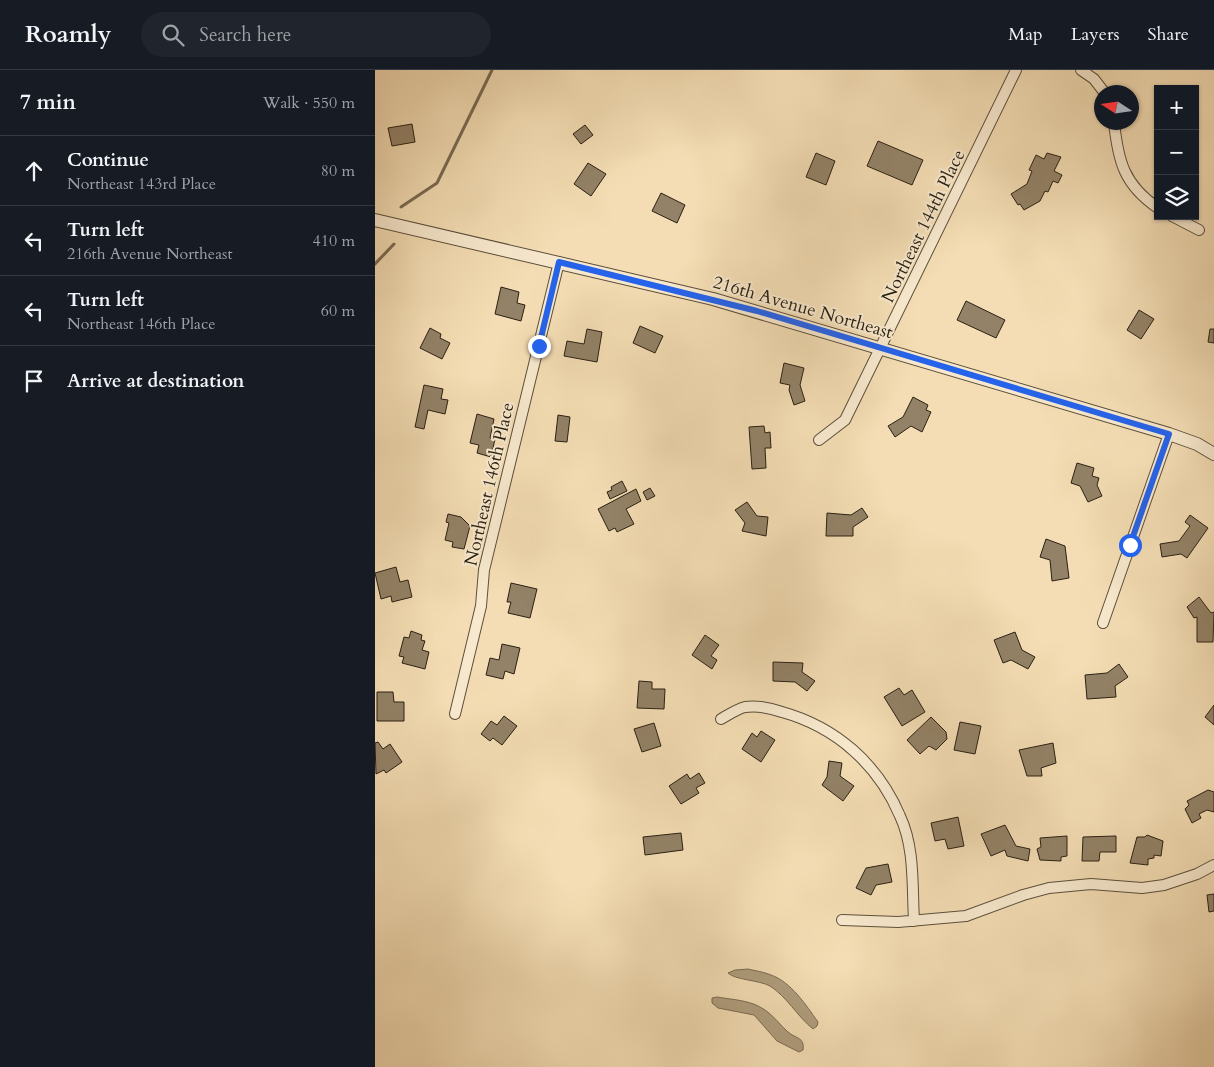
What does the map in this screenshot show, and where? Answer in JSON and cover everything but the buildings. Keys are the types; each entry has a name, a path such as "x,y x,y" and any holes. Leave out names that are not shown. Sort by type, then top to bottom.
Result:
{"street":[{"name":"Northeast 144th Place","path":"819,440 845,420 1017,70"},
{"path":"1081,70 1094,79 1099,85"},
{"path":"1115,130 1117,152 1126,177 1143,198 1154,205"},
{"name":"216th Avenue Northeast","path":"375,220 713,299 1169,434 1197,444 1214,454"},
{"path":"1180,220 1199,230"},
{"name":"Northeast 146th Place","path":"455,714 481,606 484,570 559,262"},
{"path":"1103,622 1169,434"},
{"path":"721,719 743,707 762,706 801,717 843,740 878,775 901,816 910,852 914,921"},
{"path":"842,920 914,921 966,916 1023,895 1049,888 1091,884 1142,888 1164,885 1197,874 1214,865"}],"shaded area":[{"path":"748,969 768,974 785,983 808,1008 818,1022 817,1026 813,1029 770,986 728,973 735,970"},
{"path":"717,997 748,1002 765,1010 788,1032 801,1040 803,1050 799,1052 777,1041 754,1015 718,1008 712,1003 712,998"}],"waterway":[{"path":"401,207 437,183 492,70"},
{"path":"375,264 394,244"}],"route":[{"path":"539,346 559,262 607,272 757,311 1169,434 1130,545"}]}
